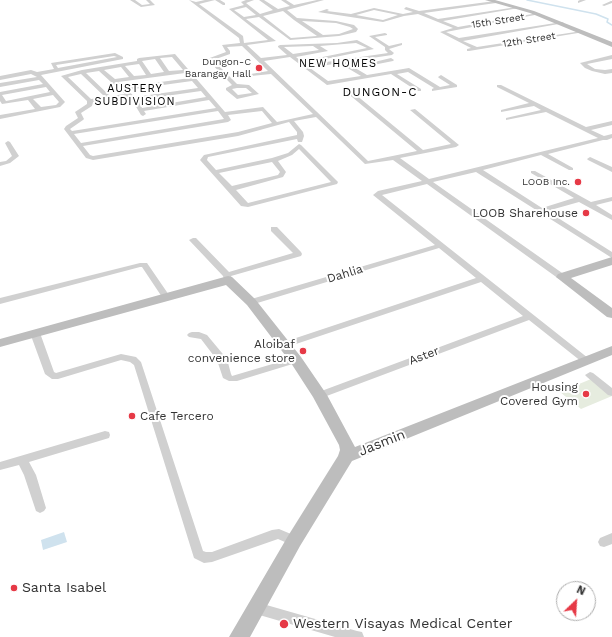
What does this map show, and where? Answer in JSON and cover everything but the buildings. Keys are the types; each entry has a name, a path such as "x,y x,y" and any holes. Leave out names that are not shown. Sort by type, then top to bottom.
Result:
{"street":[{"path":"95,0 102,0"},
{"path":"132,0 141,6 153,5 148,0"},
{"path":"193,1 213,0"},
{"path":"217,0 224,4"},
{"path":"252,0 243,1 290,39"},
{"path":"261,0 277,11"},
{"path":"283,0 294,7"},
{"path":"303,0 308,3"},
{"path":"243,19 322,0"},
{"path":"193,1 241,37 242,43 367,163 454,146 456,143 413,110"},
{"path":"327,10 320,12 351,15 379,21 403,15 491,1 538,14 612,44"},
{"path":"604,4 612,2"},
{"path":"248,5 231,9 272,41"},
{"path":"406,8 420,12 458,28"},
{"path":"439,20 517,8"},
{"path":"283,9 322,37"},
{"path":"351,15 374,9 403,15"},
{"name":"15th Street","path":"458,40 442,32 538,14"},
{"path":"236,86 210,59 228,53 224,46 242,43 322,37 354,32 356,29 352,26 326,21 296,19"},
{"path":"326,21 346,33"},
{"path":"458,40 562,23"},
{"name":"12th Street","path":"469,50 582,32"},
{"path":"384,34 371,36 388,47 400,44"},
{"path":"458,40 477,49"},
{"path":"299,62 372,50 355,41 337,44 280,46 292,57 327,83 409,70"},
{"path":"317,44 315,46 323,51"},
{"path":"260,60 292,57 365,45"},
{"path":"305,67 392,53 386,49 388,47"},
{"path":"0,85 39,76 57,70 122,58 115,54 53,64 57,70"},
{"path":"90,101 64,76 140,62 139,60 173,55 229,122"},
{"path":"156,57 168,73"},
{"path":"612,57 583,63 587,67 599,71 612,71"},
{"path":"361,58 369,63 391,60"},
{"path":"140,62 150,76"},
{"path":"340,62 366,77"},
{"path":"402,64 439,89"},
{"path":"122,65 132,78"},
{"path":"100,69 132,97 160,139"},
{"path":"113,81 186,71"},
{"path":"0,78 31,72 39,76 62,104 40,110 0,117"},
{"path":"82,72 109,98"},
{"path":"253,75 273,72"},
{"path":"392,73 419,90"},
{"path":"432,91 456,86 441,77"},
{"path":"124,89 193,79"},
{"path":"47,85 0,95 2,104 54,93"},
{"path":"499,86 612,142"},
{"path":"90,101 201,89"},
{"path":"348,91 422,152"},
{"path":"29,98 40,110"},
{"path":"141,110 210,98"},
{"path":"90,101 90,105 78,112 81,119 67,129 89,158 229,122 263,109 276,124"},
{"path":"503,111 535,104"},
{"path":"508,119 547,110"},
{"path":"70,133 147,121 276,124 317,115"},
{"path":"214,172 274,160 290,154 299,146 301,136 300,132 290,120"},
{"path":"79,145 160,139 229,122"},
{"path":"585,129 612,123"},
{"path":"299,146 336,182 248,206 244,204 203,160 206,156 301,136"},
{"path":"612,136 377,195 528,317 587,368 612,393"},
{"path":"0,164 8,162 16,156 8,143"},
{"path":"543,154 571,169"},
{"path":"395,158 426,182 562,277 612,314"},
{"path":"590,158 612,170"},
{"path":"231,189 281,176 283,172 274,160"},
{"path":"478,170 612,256"},
{"path":"533,172 612,218"},
{"path":"542,210 580,199"},
{"path":"589,205 612,199"},
{"path":"1,341 168,298 298,254 274,230"},
{"path":"193,240 251,302 296,360 320,395 347,445 348,450 346,457"},
{"name":"Dahlia","path":"251,302 439,246"},
{"path":"562,277 612,261"},
{"path":"0,301 140,264 144,265 168,298"},
{"path":"284,345 482,279"},
{"name":"Aster","path":"320,395 528,317"},
{"path":"35,333 50,374 55,377 122,357 133,359 138,364 198,554 204,558 212,557 272,535 279,534 294,541"},
{"path":"192,335 204,337 222,359 226,376 229,378 234,379 296,360"},
{"name":"Jasmin","path":"239,637 294,541 346,457 587,368 612,350"},
{"path":"0,466 105,435"},
{"path":"22,459 30,475 40,508"},
{"path":"256,608 357,637"}],"shaded area":[{"name":"Housing Covered Gym","path":"591,379 612,396 581,409 560,392"}],"water":[{"path":"64,532 67,542 43,550 41,540"}],"waterway":[{"path":"527,0 596,14 608,19 607,22 612,25"}],"place":[{"name":"Dungon-C Barangay Hall","path":"259,68"},
{"name":"LOOB Inc.","path":"578,182"},
{"name":"LOOB Sharehouse","path":"586,213"},
{"name":"Aloibaf convenience store","path":"303,351"},
{"name":"Housing Covered Gym","path":"586,394"},
{"name":"Cafe Tercero","path":"132,416"},
{"name":"Santa Isabel","path":"14,588"},
{"name":"Western Visayas Medical Center","path":"284,624"}],"district":[{"name":"NEW HOMES","path":"338,64"},
{"name":"DUNGON-C","path":"380,92"},
{"name":"AUSTERY SUBDIVISION","path":"135,95"}]}
